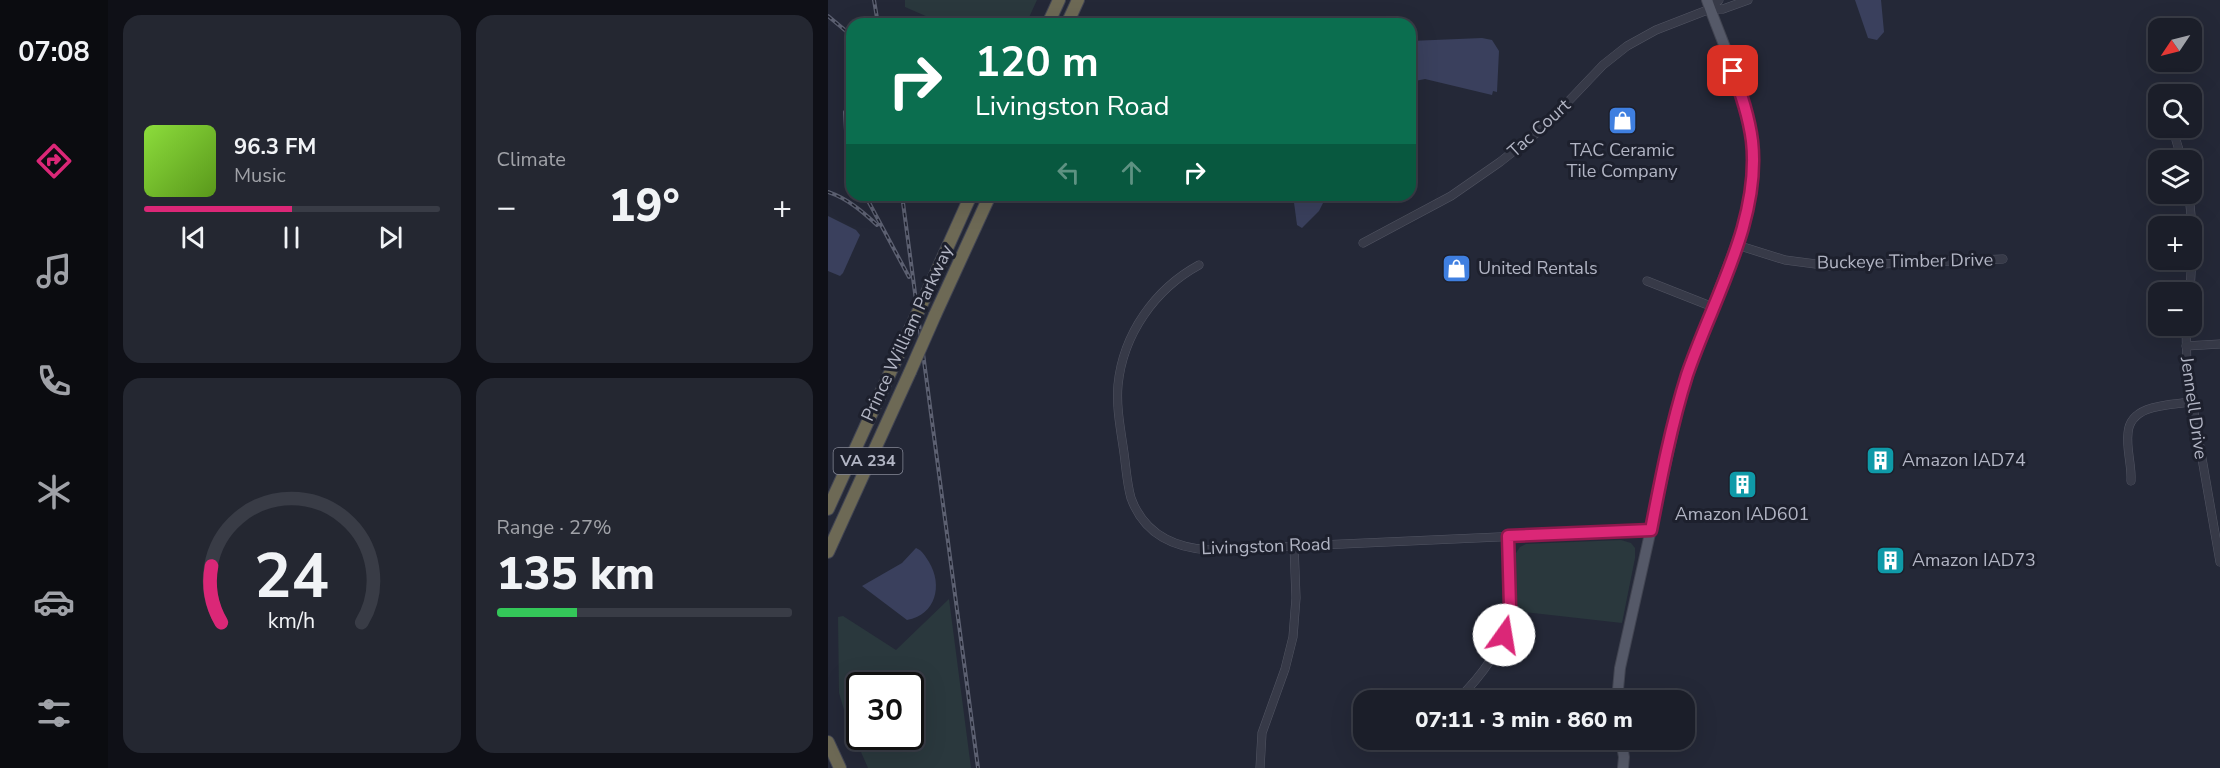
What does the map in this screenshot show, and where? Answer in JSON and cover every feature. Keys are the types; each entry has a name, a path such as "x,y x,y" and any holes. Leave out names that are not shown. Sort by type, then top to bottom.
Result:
{"highway":[{"path":"1051,18 1059,0"},
{"path":"1070,18 1078,0"},
{"name":"Prince William Parkway","path":"828,509 968,201"},
{"name":"Prince William Parkway","path":"829,551 987,201"},
{"path":"828,742 840,768"}],"main road":[{"path":"1618,690 1620,668 1678,408 1748,212 1752,192 1752,141 1740,92 1709,4"},
{"path":"1623,763 1632,768"}],"street":[{"path":"1709,4 1719,0"},
{"path":"1709,4 1723,9 1748,0"},
{"name":"Tac Court","path":"1362,243 1451,196 1500,162 1544,127 1603,65 1627,46 1709,4"},
{"path":"2176,140 2179,150"},
{"path":"2190,204 2193,237 2191,282"},
{"name":"Buckeye Timber Drive","path":"1737,244 1785,260 1831,266 2003,259"},
{"name":"Livingston Road","path":"1199,265 1174,281 1158,297 1135,329 1124,355 1118,384 1118,412 1131,498 1150,527 1176,545 1191,549 1209,549 1651,530"},
{"path":"1647,281 1713,307"},
{"name":"Jennell Drive","path":"2186,336 2191,402 2220,562"},
{"path":"2186,346 2220,344"},
{"path":"2131,481 2128,431 2133,421 2147,409 2191,402"},
{"path":"1466,690 1489,663 1504,635 1511,597 1508,536"},
{"path":"1260,768 1262,733 1285,669 1293,636 1296,598 1294,545"}],"shaded area":[{"path":"905,0 1037,0 1029,18 930,18 905,7"},
{"path":"1621,540 1631,543 1635,548 1622,623 1516,611 1516,553 1520,547 1526,544"},
{"path":"949,599 971,768 868,768 860,750 924,750 924,672 846,672 846,717 839,693 838,617 843,616 896,650"}],"water":[{"path":"1855,0 1881,0 1884,32 1877,40 1868,38"},
{"path":"1482,38 1492,40 1499,51 1497,92 1493,91 1492,95 1425,79 1416,81 1416,41"},
{"path":"1294,201 1324,201 1319,211 1302,228 1297,225"},
{"path":"828,216 856,230 860,235 840,276 828,271"},
{"path":"916,548 929,562 936,580 936,589 934,598 925,612 907,620 862,586 902,563"}],"railway":[{"path":"874,0 877,18"},
{"path":"828,16 846,31"},
{"path":"845,112 846,131"},
{"path":"828,192 846,201"},
{"path":"846,201 877,225"},
{"path":"868,201 909,277"},
{"path":"903,201 978,768"}],"place":[{"name":"TAC Ceramic Tile Company","path":"1622,121"},
{"name":"United Rentals","path":"1457,268"},
{"name":"Amazon IAD74","path":"1881,460"},
{"name":"Amazon IAD601","path":"1742,485"},
{"name":"Amazon IAD73","path":"1891,560"}],"route":[{"path":"1504,635 1510,607 1511,587 1508,536 1651,530 1669,441 1684,387 1744,228 1751,199 1752,141 1746,110 1733,71"}]}
